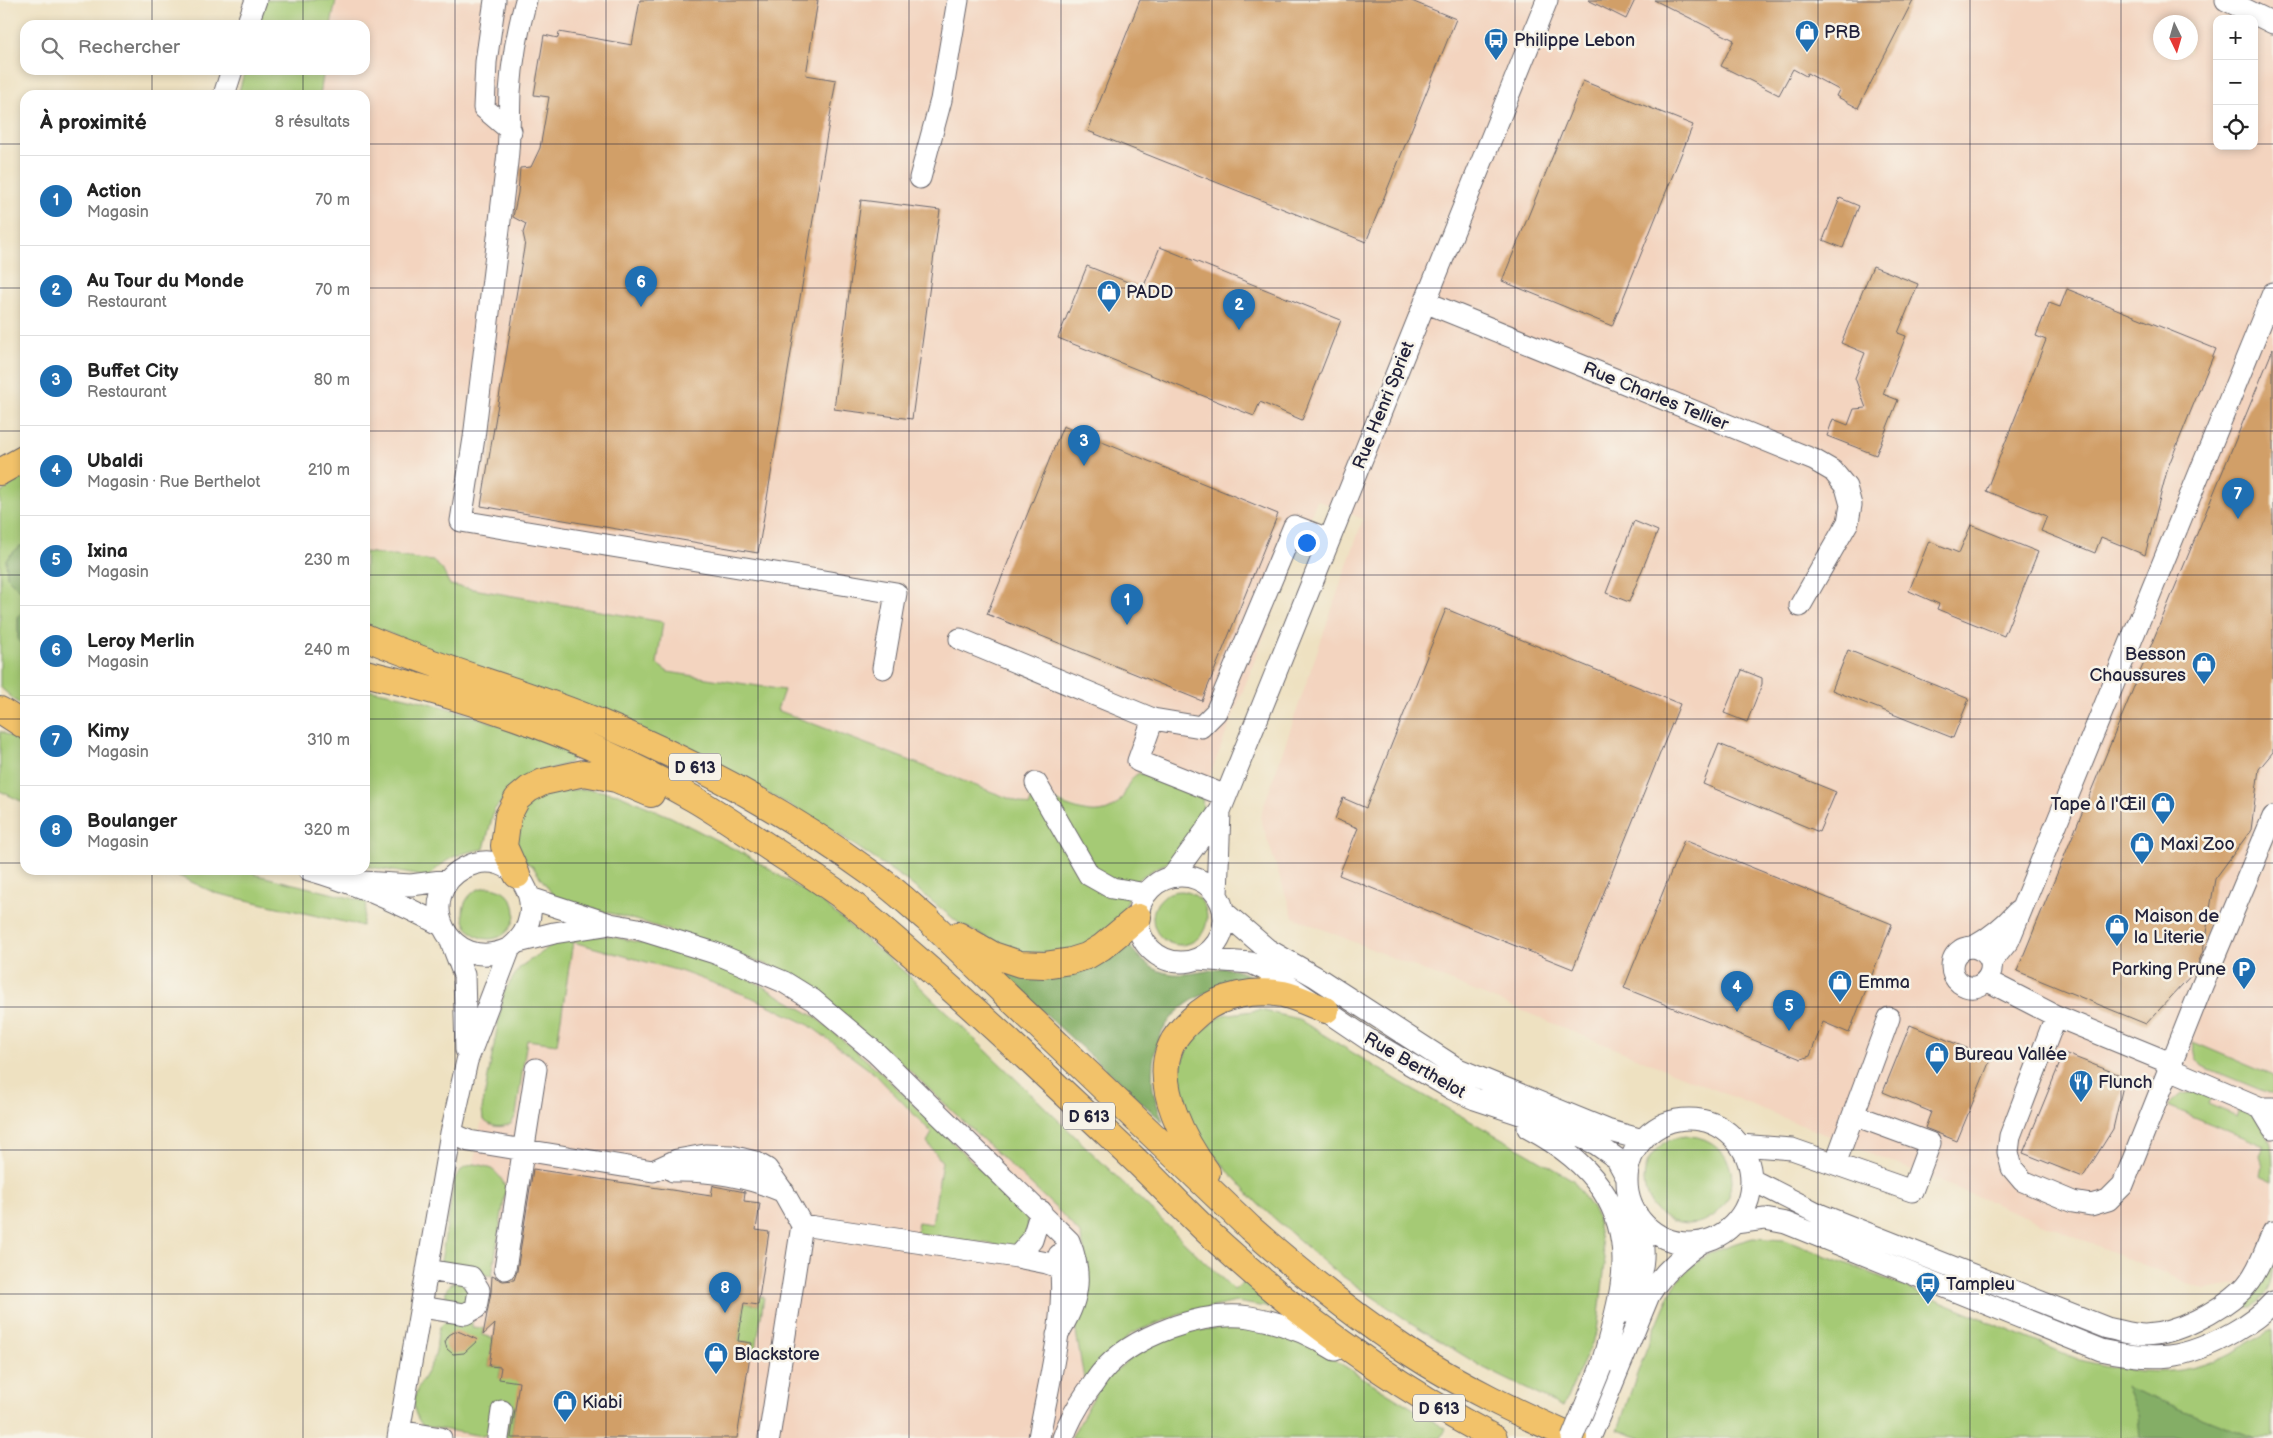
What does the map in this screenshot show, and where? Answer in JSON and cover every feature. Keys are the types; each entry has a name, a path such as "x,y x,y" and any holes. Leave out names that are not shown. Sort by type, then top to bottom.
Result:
{"main road":[{"path":"0,472 20,461"},
{"name":"D 613","path":"370,639 436,665 599,722 712,774 831,845 874,875 927,919 1250,1228 1299,1271 1410,1352 1475,1390 1573,1438"},
{"name":"D 613","path":"370,674 436,690 536,724 615,758 696,800 812,874 859,909 1002,1034 1156,1179 1222,1246 1295,1307 1386,1375 1458,1419 1494,1438"},
{"path":"0,710 20,723"},
{"path":"517,875 504,846 508,816 517,799 529,789 543,782 584,773 616,779 698,813 789,861"},
{"path":"927,919 992,955 1020,964 1044,965 1071,961 1087,956 1102,947 1142,905"},
{"path":"1250,1228 1203,1167 1186,1139 1171,1108 1166,1070 1170,1048 1185,1025 1208,1006 1220,1000 1236,996 1268,993 1284,994 1326,1010"}],"street":[{"path":"249,20 256,0"},
{"path":"495,0 486,62 484,108 511,131"},
{"path":"526,0 521,18 510,92 511,131 474,438 461,521 896,593 883,668"},
{"path":"920,178 941,100 958,0"},
{"name":"Rue Henri Spriet","path":"1223,803 1328,539 1426,302 1545,0"},
{"path":"2226,0 2273,23"},
{"path":"226,90 230,75"},
{"path":"2021,909 2005,925 1973,947 1966,948 1955,956 1952,961 1953,975 1962,985 1968,987 1981,985 2009,940 2273,294"},
{"name":"Rue Charles Tellier","path":"1426,302 1814,460 1833,471 1846,487 1851,505 1848,522 1800,606"},
{"path":"960,638 1153,719 1200,727 1216,712 1294,526 1328,539"},
{"path":"1153,719 1138,761 1223,803"},
{"path":"1036,783 1089,875 1142,905"},
{"path":"1172,877 1223,803"},
{"path":"1220,903 1208,886 1197,879 1185,876 1172,877 1158,883 1142,905 1142,938 1156,954 1177,962 1198,958 1216,945 1224,923 1220,903 1223,803"},
{"path":"2056,1016 2010,1136 2008,1152 2012,1168 2023,1181 2073,1202 2091,1205 2108,1200 2123,1185 2273,817"},
{"path":"441,1438 399,1434 427,1270 467,1061 514,945 528,926 531,917 530,898 523,882 517,875 502,866 483,863 464,868 449,880 440,902 446,932 464,975 467,1061"},
{"path":"326,875 347,881 408,908 446,932 456,945 474,954 493,954 514,945 554,933 610,924"},
{"path":"347,881 411,885 449,880"},
{"path":"530,898 610,924 678,941 734,960 784,982 813,1000 876,1053 1041,1211 1069,1241 1076,1258 1078,1282 1076,1298 1069,1316 1057,1335"},
{"name":"Rue Berthelot","path":"1220,903 1267,949 1316,977 1458,1069 1607,1130 1643,1140"},
{"path":"1973,947 1984,952 1989,971 2056,1016 2163,1060 2170,1069 2267,1108 2273,1128"},
{"name":"Rue Berthelot","path":"1198,958 1251,963 1326,1010 1377,1045 1435,1079 1475,1099 1556,1126 1596,1144 1616,1158 1628,1178"},
{"path":"1835,1164 1889,1018"},
{"path":"505,1269 536,1069"},
{"path":"1475,1099 1552,1140 1580,1161 1593,1176 1612,1208 1620,1241 1621,1285 1608,1370"},
{"path":"1740,1145 1792,1148 1912,1192 1930,1144 1854,1115"},
{"path":"1573,1438 1608,1370 1658,1280 1689,1250 1721,1234 1735,1223 1744,1210 1750,1196 1752,1180 1748,1162 1740,1145 1725,1130 1706,1121 1685,1119 1670,1122 1655,1129 1643,1140 1632,1158 1628,1178 1630,1196 1642,1233 1643,1268 1608,1370 1590,1438"},
{"path":"452,1133 469,1141 653,1171 692,1184 756,1195 784,1193"},
{"path":"653,1171 677,1160 705,1155 730,1156 755,1162 767,1169 784,1193 802,1226 769,1438"},
{"path":"1752,1180 1821,1216 2097,1324 2144,1335 2179,1328 2196,1322 2242,1290 2258,1266 2273,1232"},
{"path":"1017,1257 1032,1240 1041,1211"},
{"path":"1039,1438 1057,1335 1061,1288 1061,1268 1054,1239 1041,1211"},
{"path":"1637,1214 1645,1224 1666,1238 1691,1243 1704,1241"},
{"path":"1735,1223 1765,1219 1786,1223 2101,1350 2131,1356 2160,1357 2190,1353 2208,1346 2265,1312 2273,1302"},
{"path":"802,1226 1017,1257 1047,1262 1061,1268"},
{"path":"421,1307 465,1314 476,1308 479,1290 471,1277 427,1270"},
{"path":"1063,1438 1069,1418 1102,1371 1132,1346 1160,1331 1206,1318 1249,1317 1285,1326 1320,1340 1358,1364 1386,1375"},
{"path":"498,1438 502,1411"}],"shaded area":[{"path":"272,0 2273,0 2273,1279 2205,1290 1293,917 1260,817 1363,519 1317,500 1202,796 1132,777 1121,799 1115,806 1106,812 1093,813 1034,792 1029,806 777,710 783,690 668,672 657,664 662,622 450,585 442,569 433,561 370,553 370,90 247,90 251,75 370,75 370,20 266,20"},
{"path":"646,923 788,972 896,1058 1061,1213 1080,1234 1085,1253 1086,1271 1075,1326 1084,1379 1102,1382 1071,1438 426,1438 504,992 520,967 565,936"}],"green space":[{"path":"265,0 336,0 332,20 259,20"},
{"path":"244,75 323,75 321,90 239,90"},
{"path":"20,478 20,704 0,687 0,494"},
{"path":"20,546 20,590 7,577 6,559"},
{"path":"370,553 433,561 442,569 450,585 663,622 657,664 668,672 784,690 777,710 1029,806 1034,792 1078,810 1101,812 1111,808 1120,801 1132,778 1139,773 1202,796 1203,811 1181,857 1156,868 1135,881 1124,910 1112,925 1084,945 1062,952 1017,953 960,924 907,881 828,827 704,757 370,626"},
{"path":"20,615 20,642 18,640 18,617"},
{"path":"370,690 468,714 569,749 573,757 569,763 520,780 494,810 484,849 453,857 428,877 370,867"},
{"path":"0,731 20,741 20,801 0,791"},
{"path":"589,789 618,794 671,817 750,857 824,904 908,975 1234,1290 1245,1281 1283,1310 1236,1302 1178,1315 1132,1333 1084,1379 1075,1326 1086,1271 1085,1253 1080,1234 1061,1213 896,1058 788,972 646,923 576,904 553,895 533,867 521,858 514,846 521,812 528,805 543,796 570,790"},
{"path":"177,875 257,875 367,902 362,926 215,893"},
{"path":"484,887 494,887 508,894 515,908 515,918 508,932 494,939 484,939 474,935 467,928 463,918 463,908 467,898 474,891"},
{"path":"1180,891 1190,893 1199,899 1205,908 1207,918 1205,928 1199,937 1190,943 1180,945 1170,943 1161,937 1155,928 1153,918 1155,908 1161,899 1170,893"},
{"path":"565,936 609,936 660,947 720,966 757,983 814,1016 876,1068 1028,1216 1027,1238 1010,1247 916,1233 918,1222 932,1224 942,1162 927,1142 932,1133 875,1074 809,1025 751,997 680,971 573,942 557,1044 527,1040 516,1115 511,1124 500,1127 487,1123 483,1120 482,1109 504,992 520,967"},
{"path":"1128,944 1144,961 1160,971 1189,974 1224,968 1241,972 1268,984 1230,986 1218,989 1187,1004 1175,1014 1159,1039 1154,1054 1152,1071 1153,1089 1163,1122 998,971 1051,977 1067,975 1097,965"},
{"path":"1260,1010 1298,1019 1402,1083 1573,1180 1596,1215 1605,1264 1597,1332 1563,1407 1484,1368 1411,1323 1332,1269 1257,1203 1211,1152 1187,1113 1177,1077 1186,1053 1199,1033 1223,1015"},
{"path":"2193,1042 2273,1076 2273,1095 2202,1066 2196,1058"},
{"path":"2194,1092 2211,1097 2208,1104 2237,1116 2240,1108 2259,1122 2265,1129 2271,1146 2273,1182 2260,1176 2262,1166 2259,1156 2264,1146 2168,1106 2182,1094"},
{"path":"1688,1136 1705,1140 1719,1149 1728,1163 1732,1180 1728,1197 1719,1211 1705,1220 1688,1224 1671,1220 1657,1211 1648,1197 1644,1180 1648,1163 1657,1149 1671,1140"},
{"path":"473,1164 493,1170 506,1188 492,1276 440,1267 455,1178 463,1168"},
{"path":"1753,1238 1784,1240 1866,1271 2080,1360 2108,1366 2152,1372 2195,1367 2225,1356 2271,1330 2273,1333 2273,1438 1641,1438 1618,1430 1651,1339 1678,1281 1690,1268 1706,1256 1724,1247"},
{"path":"2273,1250 2272,1275 2268,1288 2260,1301 2253,1307 2245,1307 2241,1303"},
{"path":"461,1281 471,1294 464,1305 449,1302 446,1291 453,1283"},
{"path":"759,1296 764,1297 756,1350 751,1350 752,1343 738,1341 744,1303 758,1305"},
{"path":"457,1319 472,1321 472,1327 483,1328 482,1335 493,1338 489,1366 501,1367 499,1378 727,1414 720,1438 515,1407 511,1438 505,1438 510,1404 496,1402 492,1431 483,1436 423,1426 414,1407 417,1390 435,1354 440,1327 446,1322"},
{"path":"1246,1325 1304,1341 1446,1429 1441,1438 1071,1438 1102,1382 1131,1358 1168,1334"},
{"path":"2126,1387 2255,1438 2140,1438 2138,1415"}],"building":[{"path":"640,0 818,0 806,75 836,80 758,553 481,506 525,242 523,233 526,224 513,217 518,193 520,168 531,167 540,148 549,97 534,95 544,35 558,38 559,32 632,45"},
{"path":"1140,0 1409,0 1456,19 1366,242 1088,131"},
{"path":"1588,0 1635,0 1626,19"},
{"name":"PRB","path":"1654,0 1913,0 1858,108 1836,96 1839,90 1807,73 1806,76 1793,69 1779,95 1721,66 1734,40"},
{"path":"1583,81 1693,125 1612,326 1502,281"},
{"path":"1840,198 1859,206 1843,248 1823,240"},
{"path":"861,200 940,210 912,419 834,409"},
{"path":"1160,247 1341,320 1302,420 1260,402 1254,416 1058,338 1087,266 1143,288"},
{"path":"1873,266 1918,284 1898,333 1906,336 1883,394 1898,400 1876,455 1827,436 1833,419 1848,425 1854,409 1866,408 1855,378 1865,353 1841,343"},
{"path":"2067,289 2216,349 2168,467 2145,555 2101,537 2095,553 2041,531 2047,516 1986,491 2046,340 2036,336 2049,303 2060,307"},
{"path":"2273,349 2273,752 2259,769 2251,830 2215,879 2203,951 2195,971 2146,1024 2017,971"},
{"path":"1063,426 1278,514 1202,701 987,614"},
{"path":"1634,521 1658,531 1629,602 1606,593"},
{"path":"1971,525 2038,552 2004,636 1937,609 1939,604 1909,591 1929,541 1959,553"},
{"path":"1446,609 1680,704 1573,969 1339,875 1358,828 1335,819 1343,798 1366,808"},
{"path":"1848,650 1969,699 1953,738 1832,690"},
{"path":"1742,670 1762,678 1762,684 1747,722 1724,713"},
{"path":"1719,744 1836,792 1819,832 1703,784"},
{"path":"1684,840 1892,924 1849,1033 1823,1022 1810,1056 1801,1059 1624,988"},
{"name":"Bureau Vallée","path":"1910,1025 1991,1058 1957,1141 1925,1128 1931,1112 1883,1092"},
{"name":"Flunch","path":"2064,1053 2125,1077 2113,1129 2083,1177 2023,1153"},
{"path":"533,1169 711,1196 713,1185 745,1192 744,1201 760,1203 756,1230 769,1232 758,1305 744,1303 738,1341 752,1343 737,1438 511,1438 519,1382 499,1379 501,1367 489,1366 495,1324 483,1335 492,1276 503,1281 514,1280 517,1271"},
{"path":"456,1331 478,1340 464,1353 453,1354 447,1349 445,1342 449,1335"}],"place":[{"name":"PRB","path":"1807,53"},
{"name":"Philippe Lebon","path":"1496,61"},
{"name":"Leroy Merlin","path":"641,307"},
{"name":"PADD","path":"1109,313"},
{"name":"Au Tour du Monde","path":"1239,330"},
{"name":"Buffet City","path":"1084,466"},
{"name":"Kimy","path":"2238,519"},
{"name":"Action","path":"1127,625"},
{"name":"Besson Chaussures","path":"2204,685"},
{"name":"Tape à l'Œil","path":"2163,825"},
{"name":"Maxi Zoo","path":"2142,865"},
{"name":"Maison de la Literie","path":"2117,947"},
{"name":"Parking Prune","path":"2244,990"},
{"name":"Emma","path":"1840,1003"},
{"name":"Ubaldi","path":"1737,1012"},
{"name":"Ixina","path":"1789,1031"},
{"name":"Bureau Vallée","path":"1937,1075"},
{"name":"Flunch","path":"2081,1103"},
{"name":"Tampleu","path":"1928,1305"},
{"name":"Boulanger","path":"725,1313"},
{"name":"Blackstore","path":"716,1375"},
{"name":"Kiabi","path":"565,1423"}]}
